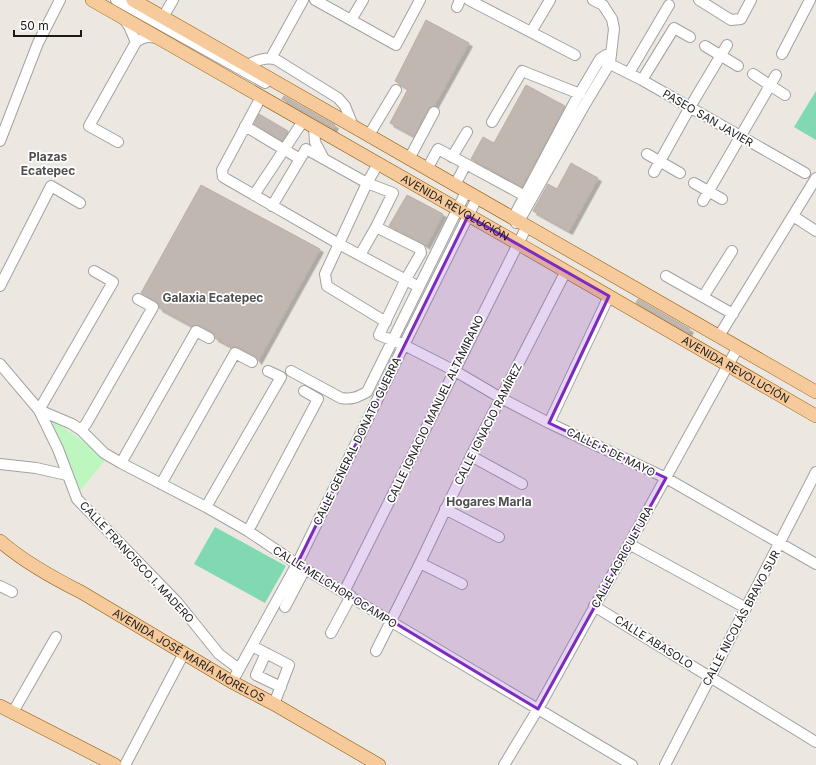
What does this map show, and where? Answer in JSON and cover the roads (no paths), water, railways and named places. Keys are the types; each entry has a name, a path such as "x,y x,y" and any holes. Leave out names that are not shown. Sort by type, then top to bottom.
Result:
{"main road":[{"name":"AVENIDA REVOLUCIÓN","path":"92,0 378,164 466,201 520,229 719,336 737,349 816,392"},
{"name":"AVENIDA REVOLUCIÓN","path":"133,0 150,4 163,17 427,168 466,201 520,229 566,271 730,363 816,416"},
{"name":"AVENIDA JOSÉ MARÍA MORELOS","path":"0,541 37,568 232,682 274,704 380,765"},
{"path":"0,706 115,765"}],"street":[{"path":"0,141 38,44 60,0"},
{"path":"101,0 466,201"},
{"path":"116,0 466,201"},
{"path":"163,17 172,0"},
{"path":"271,58 303,0"},
{"path":"315,0 396,45 420,0"},
{"path":"351,20 362,0"},
{"path":"469,0 575,55"},
{"path":"531,32 550,0"},
{"path":"520,229 525,196 573,116 610,63 610,52 614,29 612,18 603,5 593,0"},
{"path":"699,0 736,19 751,0"},
{"path":"782,54 810,0"},
{"path":"629,73 669,5"},
{"path":"123,19 129,26 136,42"},
{"path":"642,80 674,28 690,37"},
{"path":"118,142 89,126 136,42 143,38 158,38"},
{"path":"654,172 690,107 728,45"},
{"path":"705,46 738,66"},
{"path":"520,229 573,116 580,94 600,59 610,52"},
{"path":"247,65 262,59 275,59 338,98 345,106 353,126"},
{"name":"PASEO SAN JAVIER","path":"600,59 642,80 805,173"},
{"path":"492,122 522,71 580,94"},
{"path":"753,74 785,95"},
{"path":"703,201 707,191 776,75"},
{"path":"370,136 396,90"},
{"path":"261,97 222,170 223,177 339,244 419,287"},
{"path":"409,158 434,112"},
{"path":"254,195 303,121"},
{"path":"245,126 300,159"},
{"path":"314,127 315,142 325,160"},
{"path":"452,157 467,132"},
{"path":"272,206 306,148 367,183 393,193 360,255"},
{"path":"427,168 438,149 525,196"},
{"path":"648,154 680,173"},
{"path":"378,164 367,183 325,274 327,286 386,322"},
{"path":"291,371 341,398 348,400 367,392 391,340 466,201 466,164"},
{"path":"719,336 816,178"},
{"path":"694,183 722,200"},
{"path":"0,286 51,186 80,203"},
{"name":"CALLE GENERAL DONATO GUERRA","path":"232,682 252,646 301,566 404,344 466,201"},
{"path":"793,216 816,231"},
{"path":"376,227 420,249 421,253 406,279 379,334 391,340"},
{"path":"520,229 737,349 816,397"},
{"path":"520,229 730,363 816,410"},
{"name":"CALLE IGNACIO MANUEL ALTAMIRANO","path":"331,633 347,594 455,371 520,229"},
{"path":"703,297 732,251"},
{"path":"39,410 113,282 94,271"},
{"name":"CALLE IGNACIO RAMÍREZ","path":"376,651 471,456 566,271"},
{"path":"666,276 733,314"},
{"path":"549,422 609,296"},
{"path":"81,430 90,418 153,307 138,299"},
{"path":"121,463 196,331 209,338"},
{"name":"CALLE 5 DE MAYO","path":"391,340 404,344 455,371 501,398 666,478 816,564"},
{"name":"CALLE AGRICULTURA","path":"504,765 538,709 737,349"},
{"path":"161,484 235,353 252,362"},
{"name":"CALLE FRANCISCO I. MADERO","path":"0,364 39,410 58,449 77,499 177,602 219,654 239,669"},
{"path":"206,507 281,377 268,371"},
{"path":"248,531 318,399 304,391"},
{"name":"CALLE MELCHOR OCAMPO","path":"39,410 72,424 81,430 104,453 248,531 390,621 632,765"},
{"path":"471,456 522,484"},
{"path":"0,464 36,468 67,475"},
{"name":"CALLE NICOLÁS BRAVO SUR","path":"665,765 816,472"},
{"path":"445,510 499,537"},
{"path":"629,544 746,608"},
{"path":"420,563 462,584"},
{"path":"285,607 301,566"},
{"path":"0,586 12,592"},
{"name":"CALLE ABASOLO","path":"594,606 815,740"},
{"path":"13,712 56,637"},
{"path":"252,646 288,665 274,704"},
{"path":"125,765 184,653"},
{"path":"266,653 256,675 281,687"}],"district":[{"name":"Plazas Ecatepec","path":"48,164"},
{"name":"Galaxia Ecatepec","path":"213,298"},
{"name":"Hogares Marla","path":"489,502"}]}
